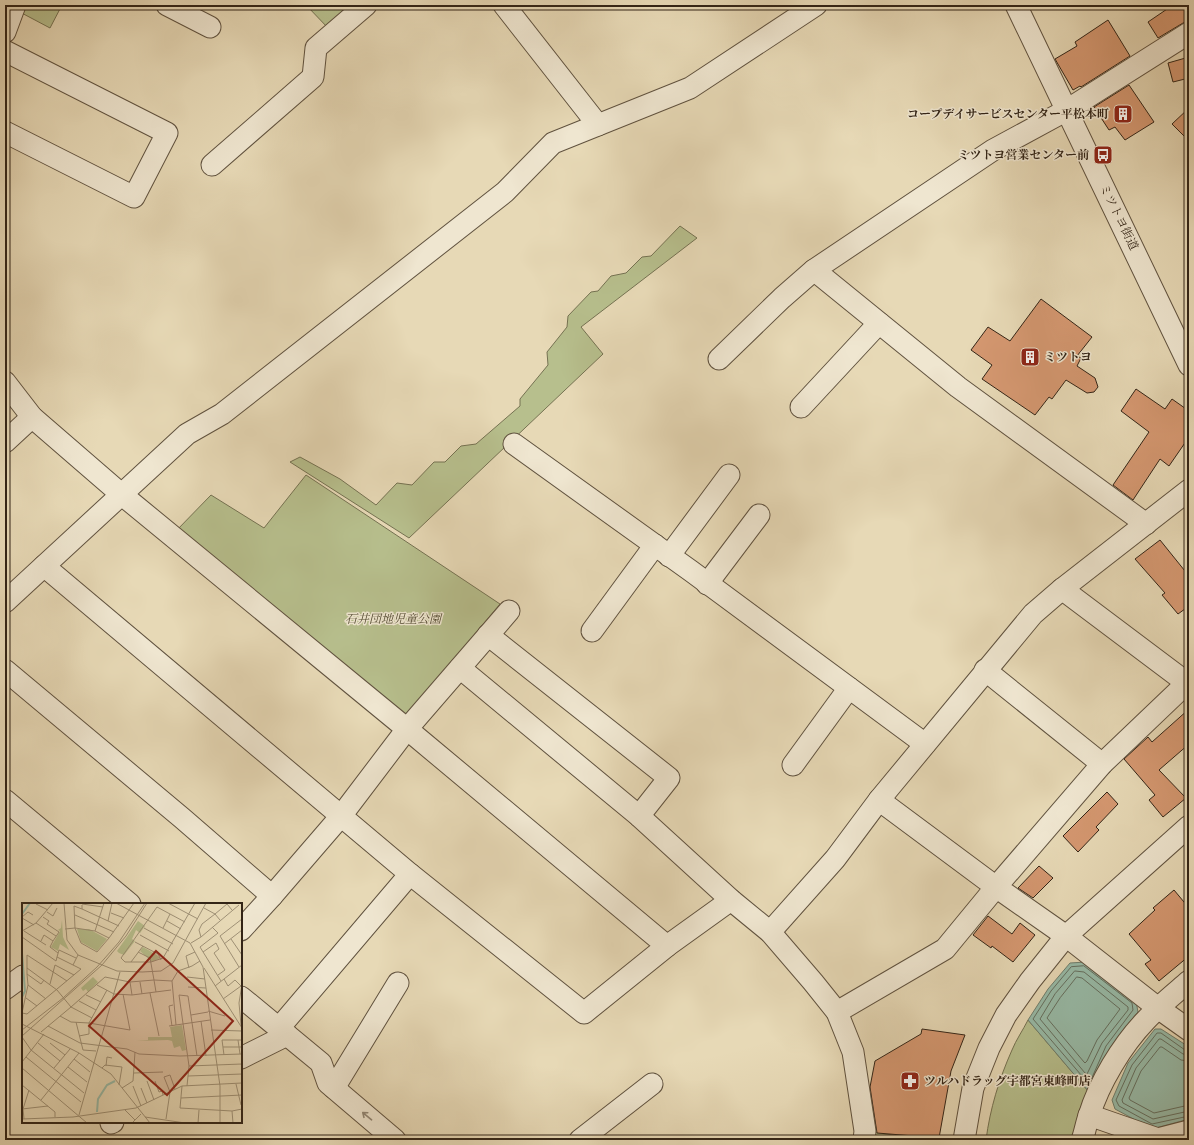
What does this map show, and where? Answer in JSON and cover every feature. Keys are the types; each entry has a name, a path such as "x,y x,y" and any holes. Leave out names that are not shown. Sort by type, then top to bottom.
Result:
{"street":[{"path":"5,32 15,5"},
{"path":"167,5 210,27"},
{"path":"212,165 313,77 316,48 366,5"},
{"path":"504,5 598,125"},
{"path":"5,602 187,434 222,414 505,192 553,142 690,88 816,5"},
{"name":"ミツトヨ街道","path":"1016,5 1189,365"},
{"path":"719,359 782,298 814,270 993,150 1067,110 1189,33"},
{"path":"5,51 167,133 134,197 5,132"},
{"path":"814,270 958,387 1146,524"},
{"path":"801,407 879,323"},
{"path":"5,382 32,417 121,494 407,729 667,946"},
{"path":"5,442 32,417"},
{"path":"514,444 662,550 925,744"},
{"path":"592,631 729,475"},
{"path":"770,932 835,858 879,800 1033,614 1062,589 1189,490"},
{"path":"707,584 759,515"},
{"path":"44,566 410,874 584,1014 667,946 731,900"},
{"path":"837,1012 945,949 996,887 1102,764 1188,682 1062,589"},
{"path":"242,929 341,816 407,729 509,611"},
{"path":"488,635 669,778 638,816"},
{"path":"460,668 638,816 731,900 770,932 813,982 837,1012 853,1052 865,1131 864,1140"},
{"path":"5,670 272,896"},
{"path":"986,670 1102,764"},
{"path":"793,766 849,688"},
{"path":"5,800 125,903"},
{"path":"879,800 996,887 1066,936 1158,1008 1189,1030"},
{"path":"964,1140 973,1088 989,1048 1006,1015 1030,981 1066,936 1189,826"},
{"path":"242,1057 283,1032 410,874"},
{"path":"5,989 22,977"},
{"path":"1082,1140 1089,1115 1100,1088 1126,1044 1158,1008 1189,981"},
{"path":"336,1090 398,983"},
{"path":"242,998 321,1063 328,1083 395,1140"},
{"path":"580,1140 652,1084"},
{"path":"1089,1115 1158,1139 1189,1131"}],"green space":[{"path":"18,5 62,5 50,28 16,10"},
{"path":"306,5 357,5 329,29"},
{"path":"680,226 697,238 581,327 603,354 409,538 290,462 300,457 340,479 376,505 397,483 412,485 434,462 445,462 461,446 476,444 520,406 520,399 548,365 547,352 567,327 568,316 591,292 598,291 611,276 626,273 642,257 651,256"},
{"name":"石井団地児童公園","path":"306,475 500,604 408,714 398,715 176,531 211,495 264,528"},
{"path":"1028,1020 1089,1092 1075,1140 986,1140 990,1117 999,1083 1007,1061"},
{"path":"871,1132 931,1140 870,1140"}],"water":[{"path":"1086,962 1136,1001 1138,1012 1110,1048 1089,1092 1028,1020 1048,989 1070,963"},
{"path":"1155,1029 1161,1029 1189,1047 1189,1119 1152,1129 1115,1109 1112,1100 1128,1063"}],"building":[{"path":"1173,5 1182,5 1189,17 1189,21 1158,38 1148,22"},
{"path":"1108,20 1130,56 1081,87 1080,86 1073,90 1055,59 1077,46 1075,42"},
{"path":"1189,57 1189,78 1173,82 1168,63"},
{"name":"コープデイサービスセンター平松本町","path":"1129,85 1154,122 1125,140 1115,127 1109,130 1094,107"},
{"path":"1189,108 1189,141 1172,124"},
{"name":"ミツトヨ","path":"1041,299 1092,337 1077,356 1081,358 1077,366 1095,378 1098,387 1094,392 1087,393 1066,380 1052,399 1049,397 1035,415 982,379 992,365 971,350 988,327 1010,341"},
{"path":"1136,389 1165,409 1172,399 1189,411 1189,437 1169,466 1160,459 1133,500 1113,485 1149,432 1121,411"},
{"path":"1160,540 1189,576 1189,606 1178,614 1162,595 1165,593 1135,559"},
{"path":"1189,709 1189,744 1159,770 1186,798 1163,817 1149,800 1155,795 1124,759 1148,737 1152,742"},
{"path":"1107,792 1118,804 1096,827 1099,830 1078,852 1063,836"},
{"path":"1039,866 1053,878 1033,898 1018,888"},
{"path":"1174,890 1189,908 1189,956 1159,981 1145,964 1151,960 1129,934 1155,910 1153,908"},
{"path":"988,916 1012,934 1020,923 1035,935 1013,962 992,946 991,948 973,935"},
{"name":"ツルハドラッグ宇都宮東峰町店","path":"922,1029 965,1035 951,1071 939,1138 877,1133 870,1087 875,1061 921,1034"}],"place":[{"name":"コープデイサービスセンター平松本町","path":"1123,114"},
{"name":"ミツトヨ営業センター前","path":"1103,155"},
{"name":"ミツトヨ","path":"1030,357"},
{"name":"ツルハドラッグ宇都宮東峰町店","path":"910,1081"}]}
